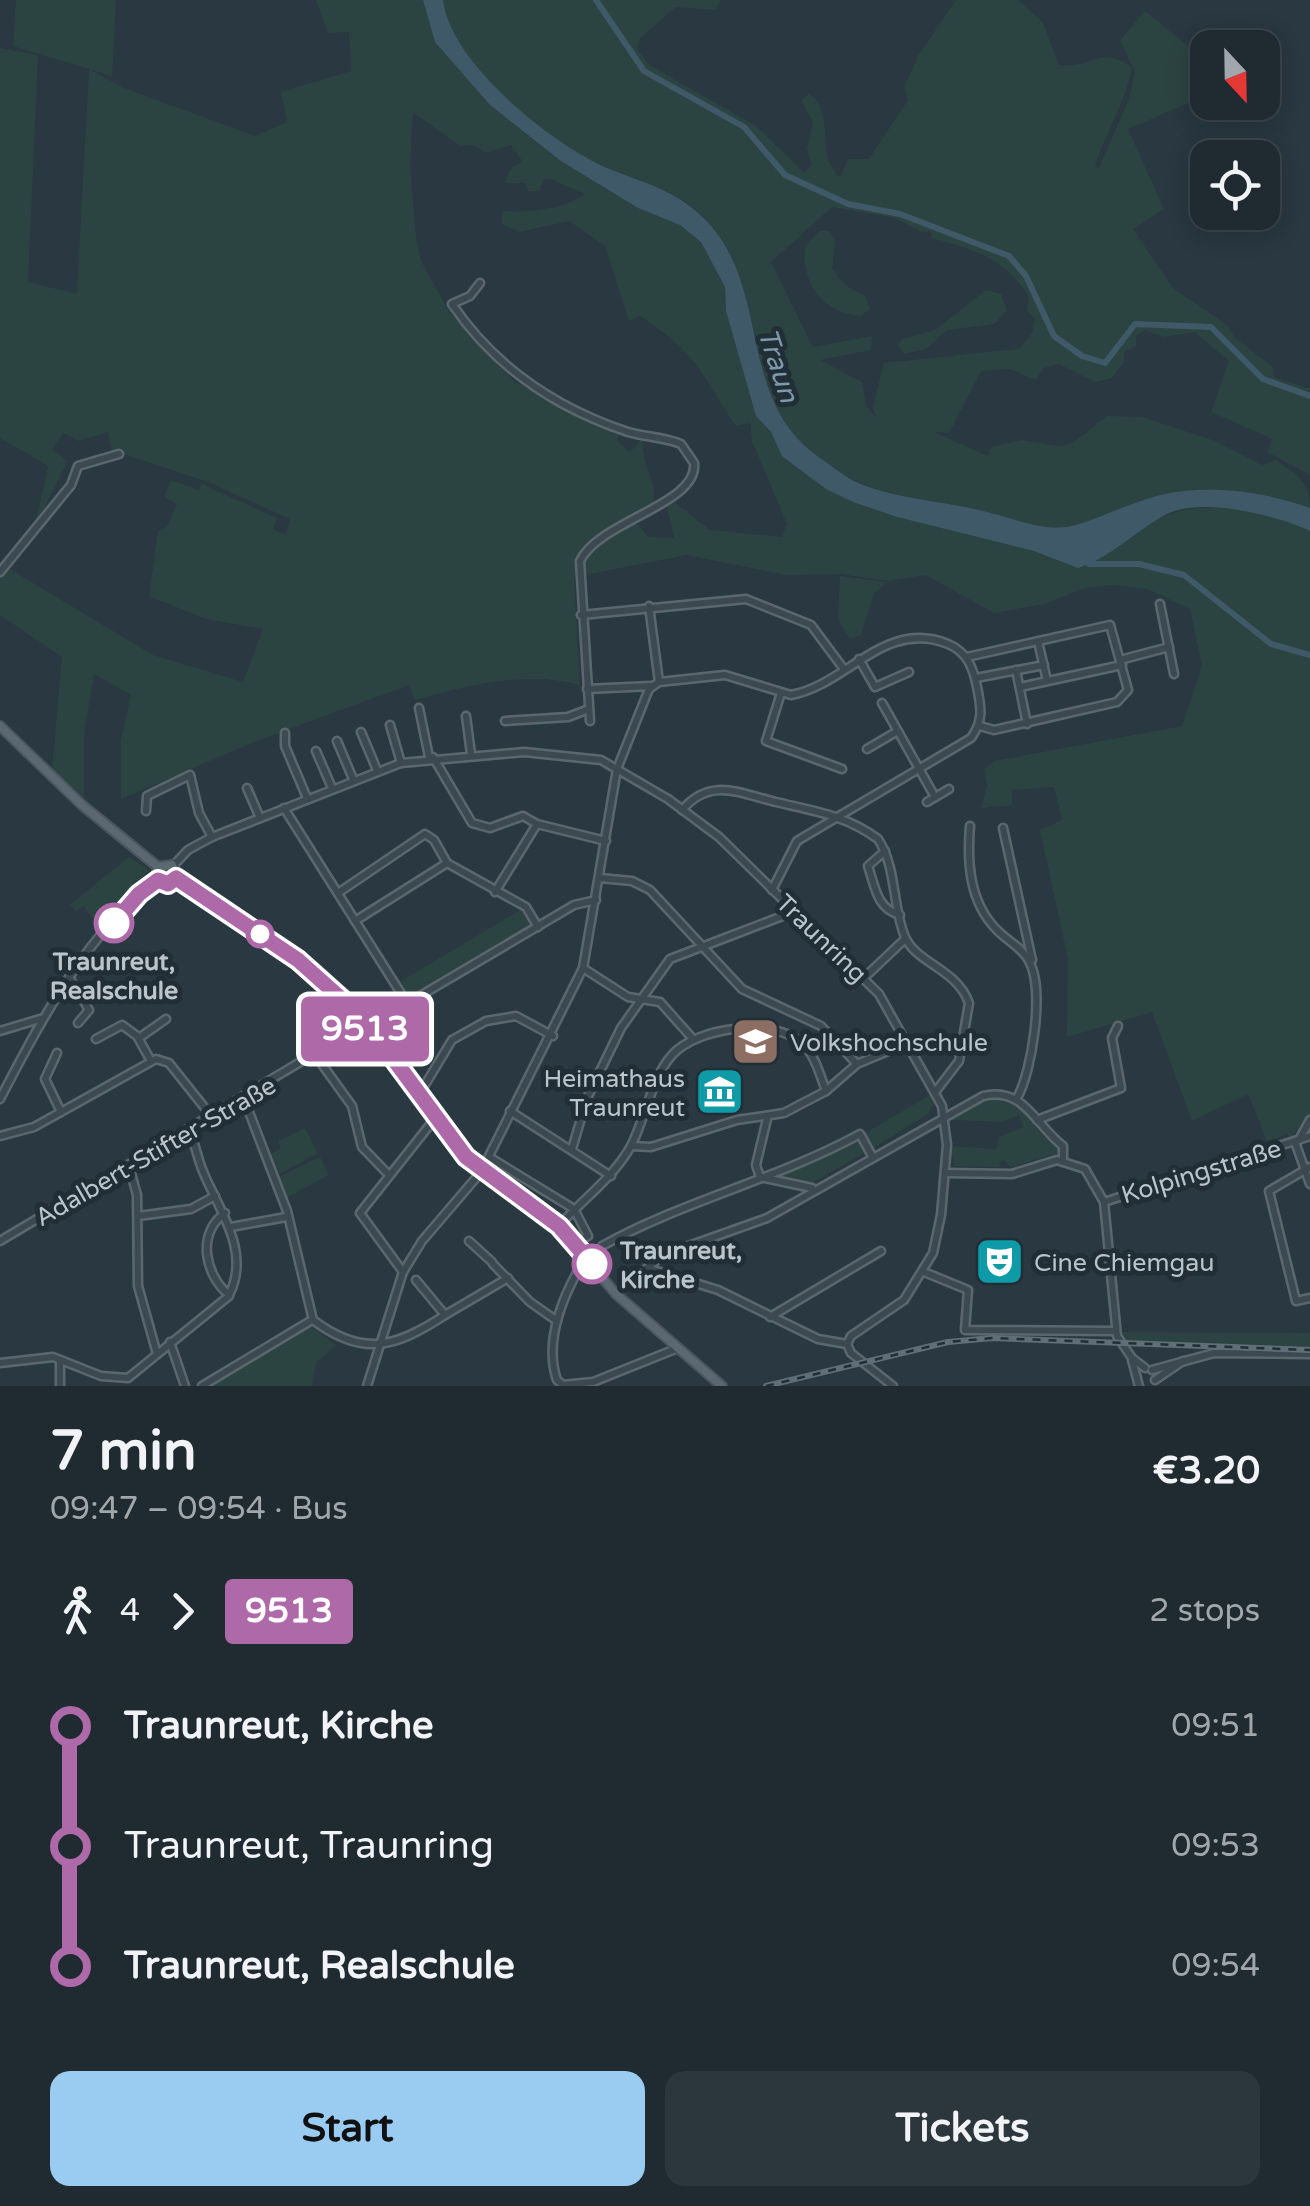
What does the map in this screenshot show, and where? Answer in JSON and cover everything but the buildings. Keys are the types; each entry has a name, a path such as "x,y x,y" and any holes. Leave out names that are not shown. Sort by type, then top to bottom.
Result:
{"main road":[{"path":"0,726 82,805 158,868 173,866 176,878 298,960 359,1016 482,1172 559,1226 616,1294 722,1386"},
{"path":"158,868 158,880 168,884 176,878"}],"street":[{"path":"480,283 470,296 452,304 513,373 619,428 681,444 694,463 691,478 656,510 609,529 586,549 578,576 590,720"},
{"path":"0,572 70,485 78,466 119,454"},
{"path":"581,615 735,597 810,625 843,668"},
{"path":"1160,604 1174,674"},
{"path":"368,1386 403,1272 422,1241 482,1172 510,1111 553,1036 583,968 617,769 644,698 656,684 649,606"},
{"path":"967,657 1110,625 1128,690 1124,698 1028,724 994,730 980,726"},
{"path":"587,689 739,676 781,694 799,694 901,638 928,636 954,646 967,657 976,678 982,712 980,726 971,738 797,841 772,890"},
{"path":"1038,641 1046,681"},
{"path":"1020,687 1168,647"},
{"path":"859,660 875,687 910,672"},
{"path":"976,678 1044,665"},
{"path":"1016,670 1028,724"},
{"path":"781,694 766,741 842,769"},
{"path":"882,702 935,797"},
{"path":"419,708 431,757 466,817 476,826 490,828 523,816 537,824 574,830 606,842"},
{"path":"505,721 568,717 589,710"},
{"path":"466,716 471,754"},
{"path":"390,725 401,763"},
{"path":"362,732 378,770"},
{"path":"867,749 896,732"},
{"path":"285,733 286,746 307,798"},
{"path":"337,741 354,780"},
{"path":"316,751 332,788"},
{"name":"Traunring","path":"173,866 188,850 212,838 378,770 431,757 573,754 617,769 682,810 725,843 864,977 910,1042 944,1114 945,1173 939,1229 924,1272 896,1308 854,1334 847,1344"},
{"path":"146,811 148,796 190,775 199,813 212,838"},
{"path":"247,788 260,818"},
{"path":"682,810 710,792 737,788 776,803 836,815 874,836 884,852 906,938 952,976 970,1003 958,1061 936,1091"},
{"path":"926,802 949,789"},
{"path":"284,808 407,1003"},
{"path":"495,892 537,824"},
{"path":"970,826 969,870 980,906 992,926 1032,966"},
{"path":"1003,828 1032,966 1031,1062 1017,1098"},
{"path":"338,893 425,834 434,840 448,862 526,907 538,927"},
{"path":"884,852 868,866 879,901 888,912 900,915"},
{"path":"355,921 448,862"},
{"path":"600,878 632,881 650,890 742,989 821,1026 857,1064"},
{"path":"0,1099 68,977 136,896 158,880"},
{"name":"Adalbert-Stifter-Straße","path":"0,1241 582,901 596,900"},
{"path":"572,1149 603,1064 670,959 793,912"},
{"path":"864,977 906,938"},
{"path":"583,968 628,997 655,998 669,1009 692,1039"},
{"path":"68,977 89,1010 78,1022"},
{"path":"420,1093 445,1046 473,1027 516,1016 553,1036"},
{"path":"0,1032 42,1019"},
{"path":"139,1038 166,1019"},
{"path":"96,1039 122,1025 139,1038 151,1061"},
{"path":"1037,1120 1122,1088 1112,1038 1118,1026"},
{"path":"559,1226 610,1176 630,1146 670,1056 692,1039 754,1028 781,1031 802,1042 826,1091"},
{"path":"630,1146 651,1147 737,1120 767,1119 826,1091 857,1064 910,1042"},
{"path":"57,1053 46,1080 62,1112"},
{"path":"316,1056 352,1106 362,1147 388,1174"},
{"path":"0,1136 21,1133 160,1058 169,1063 212,1117"},
{"path":"616,1294 646,1267 675,1250 766,1218 944,1114 994,1093 1017,1098 1062,1146 1063,1160"},
{"path":"244,1099 286,1217 313,1320 342,1341 379,1345 414,1333 508,1278"},
{"path":"510,1111 610,1176"},
{"path":"403,1272 359,1218 388,1174 410,1155 436,1117"},
{"path":"760,1177 756,1165 767,1119"},
{"name":"Kolpingstraße","path":"1297,1141 1310,1120"},
{"path":"0,1362 34,1356 60,1360 102,1376 128,1378 229,1296 235,1274 230,1227 188,1131"},
{"path":"602,1246 649,1220 860,1134 872,1156"},
{"name":"Kolpingstraße","path":"1104,1202 1310,1136"},
{"path":"1297,1141 1310,1184"},
{"path":"489,1157 535,1181 574,1209 588,1236 576,1244"},
{"path":"945,1173 1006,1174 1063,1160 1084,1169 1104,1202 1116,1331 1132,1358 1136,1381"},
{"path":"129,1166 138,1216 138,1286 157,1354"},
{"path":"1307,1168 1269,1190 1296,1301 1310,1298"},
{"path":"760,1177 814,1188"},
{"path":"138,1216 192,1208 215,1196"},
{"path":"225,1213 212,1226 206,1260 214,1281 229,1296"},
{"path":"230,1227 286,1217"},
{"path":"468,1241 558,1322"},
{"path":"769,1318 881,1250"},
{"path":"587,1256 566,1290 558,1322 554,1373 563,1386 593,1382 678,1348"},
{"path":"646,1267 718,1290 769,1318 829,1343 847,1344 851,1353 893,1386"},
{"path":"924,1272 968,1290 966,1330 1116,1331"},
{"path":"416,1280 445,1315"},
{"path":"202,1386 313,1320"},
{"path":"170,1342 185,1386"},
{"path":"1136,1381 1148,1369 1224,1352 1310,1354"},
{"path":"1132,1358 1148,1369 1153,1383 1188,1358"},
{"path":"60,1360 60,1386"}],"green space":[{"path":"16,0 116,0 112,76 13,46"},
{"path":"316,0 423,0 435,42 490,105 561,161 638,208 680,225 701,242 725,287 726,311 756,416 813,479 853,502 1034,551 1074,566 1104,556 1147,525 1185,510 1250,511 1310,531 1310,1115 1290,1138 1287,1134 1267,1141 1248,1094 1192,1121 1152,1012 1067,1037 1068,959 1040,830 1062,820 1054,787 1012,790 1012,805 981,808 987,785 984,769 995,761 1182,726 1202,666 1190,609 1148,589 1114,585 1085,588 1045,604 994,613 926,575 888,581 840,574 786,575 687,555 574,577 580,685 518,679 415,700 409,685 254,742 121,799 121,740 131,695 94,674 84,734 84,799 52,770 62,657 0,615 0,574 8,568 153,655 243,682 263,629 206,619 149,596 158,531 167,527 177,504 164,496 171,480 198,490 202,484 277,518 273,529 286,535 290,519 208,482 111,450 108,432 78,441 63,433 52,450 68,461 35,526 48,466 0,438 0,48 38,55 28,282 77,294 89,69 124,88 255,136 287,122 281,92 351,71 349,32 328,33","holes":["413,112 460,146 474,145 486,153 511,145 522,161 509,171 505,183 526,183 528,191 539,191 544,180 550,179 585,194 546,209 503,211 501,223 519,232 569,221 605,246 629,321 640,316 675,342 696,365 736,426 750,423 752,441 787,524 782,537 710,530 673,501 667,507 674,538 648,537 635,521 624,519 653,505 643,438 630,452 617,441 620,432 514,381 449,311 421,261 416,237 410,166"]},
{"path":"443,0 721,0 715,10 676,7 640,38 637,49 649,65 756,126 804,173 812,164 807,149 813,122 801,100 809,94 822,112 828,157 840,177 848,159 869,159 908,100 904,87 918,56 956,0 1018,0 1043,23 1059,65 1111,58 1132,67 1095,166 1099,168 1129,99 1135,72 1120,40 1145,11 1190,47 1190,102 1128,129 1164,209 1133,229 1173,288 1228,326 1235,338 1273,367 1274,377 1310,389 1310,475 1267,452 1272,439 1211,412 1229,361 1195,332 1163,337 1145,330 1136,337 1136,346 1124,352 1124,362 1112,378 1095,382 1059,364 1044,368 1035,380 1010,369 981,371 949,433 934,432 988,456 991,447 1021,440 1059,446 1073,443 1107,416 1142,417 1215,441 1262,465 1276,460 1305,485 1310,508 1276,497 1217,491 1164,500 1076,525 1052,527 900,495 849,478 816,455 789,428 772,397 745,293 732,259 713,228 672,194 566,146 498,91 461,46","holes":["832,207 895,218 921,232 930,231 932,238 988,258 1010,274 1029,298 1027,310 1035,319 1032,333 1019,349 884,363 873,407 876,418 866,405 862,382 820,360 871,350 872,336 813,347 771,262"]},
{"path":"820,231 829,231 835,240 832,269 846,286 865,296 870,309 861,316 835,309 817,294 811,283 805,245"},
{"path":"986,290 1001,294 1007,310 994,324 947,330 926,349 904,354 898,345 902,339 935,330"},
{"path":"840,576 888,582 874,593 861,635 850,639 838,619"},
{"path":"129,857 149,870 99,925 83,906 76,911 70,905"},
{"path":"520,910 531,922 529,927 408,996 401,981"},
{"path":"930,1095 934,1105 928,1114 870,1150 862,1135"},
{"path":"997,1096 1020,1106 1061,1152 1011,1167 1004,1160 999,1162 1001,1167 954,1166 951,1146 996,1149 999,1137 1023,1127 1019,1115 1001,1122 950,1120 953,1112"},
{"path":"305,1128 318,1153 280,1174 270,1154 281,1148 278,1141"},
{"path":"860,1136 868,1151 810,1184 767,1175"},
{"path":"320,1157 329,1175 286,1198 276,1178"},
{"path":"310,1326 336,1345 316,1363 312,1386 210,1386 231,1368"},
{"path":"1122,1332 1310,1333 1310,1348 1121,1340"}],"water":[{"path":"423,0 443,0 449,23 478,69 544,130 599,164 684,202 713,229 732,260 745,293 772,397 789,428 816,455 849,478 884,492 1052,527 1076,525 1172,493 1233,491 1310,508 1310,531 1238,510 1198,507 1165,515 1102,557 1078,568 1034,551 897,517 826,489 782,456 771,432 756,416 726,311 725,287 701,242 680,225 638,208 561,161 490,105 435,42"}],"waterway":[{"path":"596,0 644,71 744,127 785,175 848,204 900,214 1009,256 1026,276 1054,336 1082,356 1105,363 1135,324 1211,327 1263,379 1310,396"},
{"path":"1083,560 1089,564 1139,564 1184,575 1271,644 1310,655"}],"railway":[{"path":"766,1386 948,1342 992,1338 1310,1350"}],"bus line":[{"name":"9513","path":"114,923 139,894 158,880 168,884 176,878 298,960 355,1011 359,1027 375,1034 466,1157 559,1226 592,1264"}],"place":[{"name":"Traunreut, Realschule","path":"114,923"},
{"name":"Volkshochschule","path":"755,1042"},
{"name":"Heimathaus Traunreut","path":"720,1092"},
{"name":"Cine Chiemgau","path":"999,1262"},
{"name":"Traunreut, Kirche","path":"592,1264"}],"water label":[{"name":"Traun","path":"779,365"}]}
